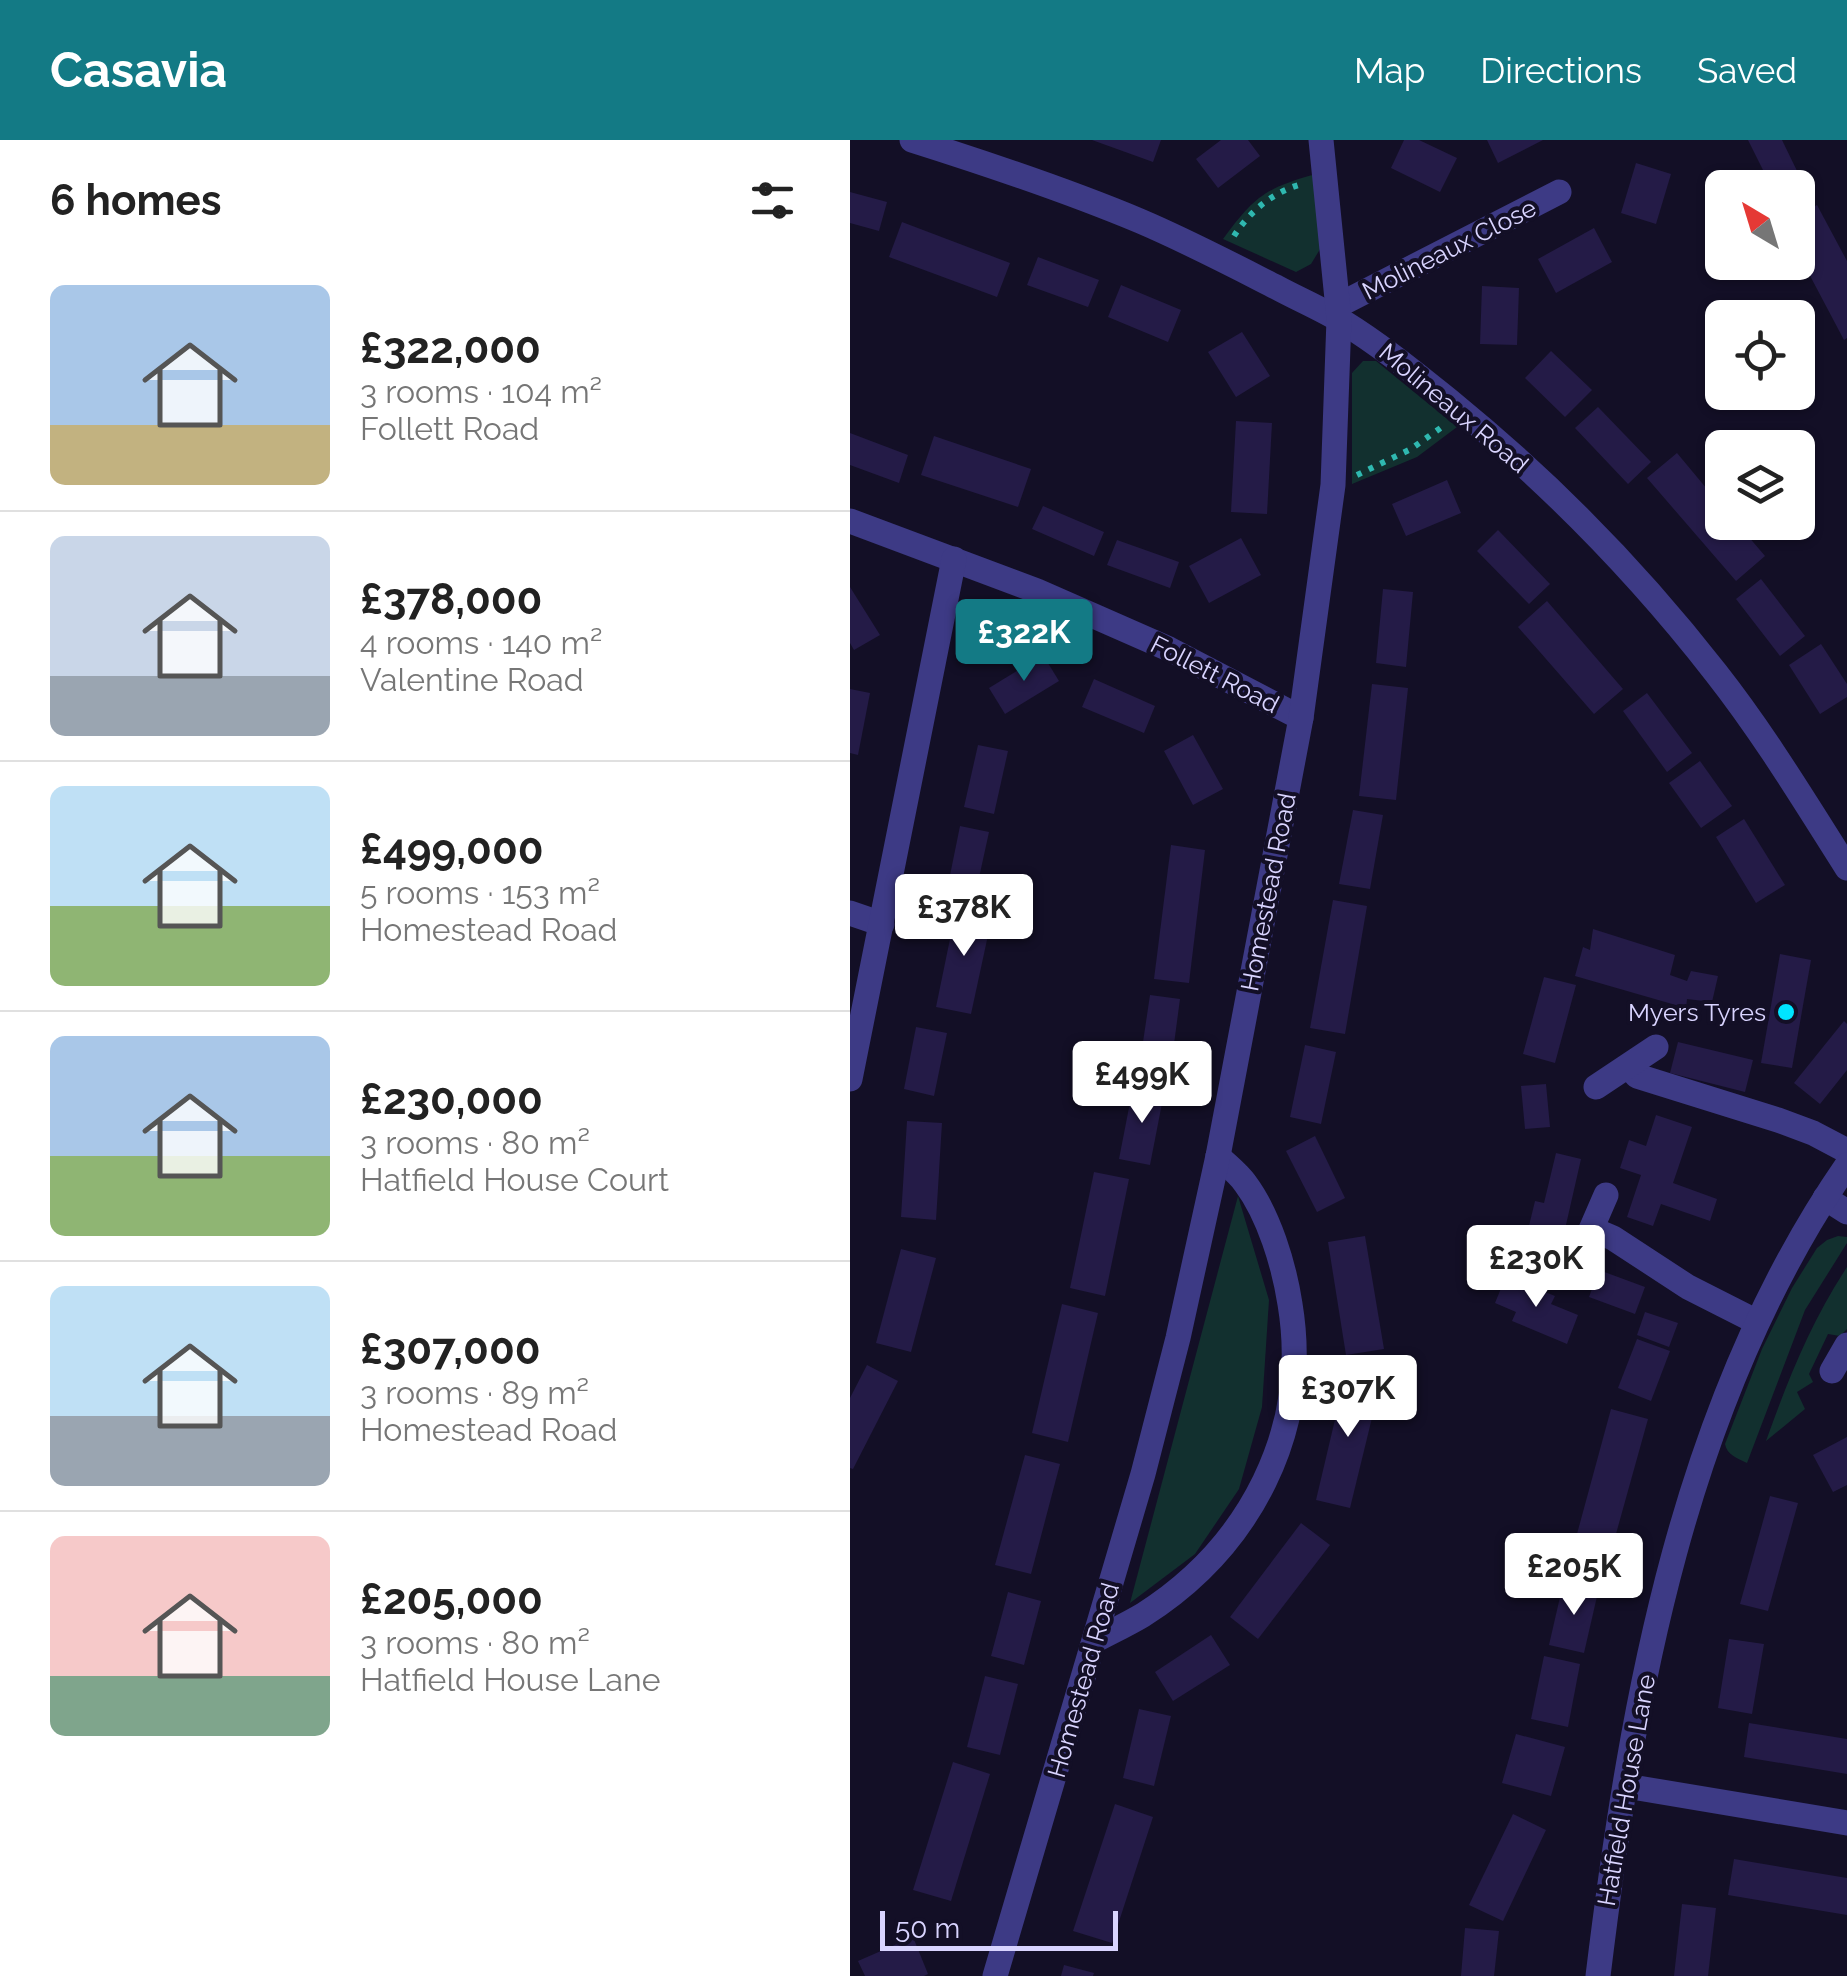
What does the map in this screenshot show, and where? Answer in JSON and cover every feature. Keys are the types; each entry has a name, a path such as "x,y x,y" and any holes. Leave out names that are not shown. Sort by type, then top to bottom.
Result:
{"street":[{"name":"Molineaux Road","path":"912,140 1138,220 1339,312 1462,411 1566,504 1647,588 1719,676 1847,868"},
{"name":"Homestead Road","path":"995,1976 1096,1640 1178,1338 1218,1156 1301,718 1333,484 1339,312 1321,140"},
{"name":"Molineaux Close","path":"1339,312 1559,192"},
{"name":"Follett Road","path":"850,521 1037,591 1169,648 1301,718"},
{"path":"850,1079 954,559"},
{"path":"850,913 882,924"},
{"path":"1596,1087 1656,1047"},
{"path":"1629,1067 1636,1076 1778,1120 1847,1151"},
{"path":"1096,1640 1142,1615 1178,1589 1218,1551 1250,1510 1272,1467 1290,1412 1296,1362 1285,1274 1267,1223 1246,1184 1218,1156"},
{"name":"Hatfield House Lane","path":"1598,1976 1609,1884 1644,1684 1664,1588 1690,1500 1756,1322 1824,1198 1847,1165"},
{"path":"1550,1251 1573,1254 1583,1248 1606,1195"},
{"path":"1824,1198 1847,1212"},
{"path":"1592,1229 1613,1238 1688,1287 1756,1322"},
{"path":"1832,1371 1847,1345"},
{"path":"1626,1786 1847,1823"}],"path":[{"path":"1220,258 1242,224 1263,203 1290,187 1326,177"},
{"path":"1333,484 1411,449 1462,411"}],"green space":[{"path":"1316,174 1322,246 1311,264 1296,272 1223,239 1262,196"},
{"path":"1363,361 1376,361 1457,427 1417,457 1352,484 1352,373"},
{"path":"1238,1196 1269,1300 1262,1407 1239,1489 1195,1554 1130,1603"},
{"path":"1838,1236 1847,1237 1847,1243 1805,1310 1747,1463 1730,1454 1725,1444 1762,1349 1817,1248"},
{"path":"1847,1267 1847,1329 1840,1336 1828,1334 1809,1374 1813,1382 1797,1392 1805,1409 1766,1441 1801,1351"}],"building":[{"path":"1092,140 1161,140 1153,162"},
{"path":"1221,140 1248,140 1260,156 1218,188 1196,159"},
{"path":"1404,140 1419,140 1457,158 1440,192 1391,168"},
{"path":"1487,140 1543,140 1498,163"},
{"path":"1748,140 1782,140 1797,170 1763,170"},
{"path":"1636,163 1671,174 1656,224 1621,213"},
{"path":"850,192 887,202 879,231 850,223"},
{"path":"1815,206 1847,261 1844,340 1812,280"},
{"path":"902,222 1010,263 997,297 889,257"},
{"path":"1594,228 1612,262 1556,293 1538,259"},
{"path":"1038,257 1099,280 1088,307 1027,285"},
{"path":"1121,285 1181,310 1168,342 1108,317"},
{"path":"1482,286 1519,288 1517,345 1480,344"},
{"path":"1242,332 1270,376 1236,397 1208,352"},
{"path":"1551,351 1592,390 1565,417 1525,378"},
{"path":"1598,407 1651,462 1628,484 1575,428"},
{"path":"1236,421 1272,423 1267,514 1231,512"},
{"path":"850,433 908,455 899,483 850,465"},
{"path":"934,436 1031,469 1018,507 921,475"},
{"path":"1677,453 1705,487 1705,540 1751,540 1765,556 1736,581 1647,478"},
{"path":"1447,480 1461,513 1406,536 1392,504"},
{"path":"1043,506 1104,532 1094,556 1032,529"},
{"path":"1498,530 1550,584 1529,604 1477,551"},
{"path":"1241,538 1261,575 1209,603 1189,566"},
{"path":"1117,540 1179,562 1170,588 1107,565"},
{"path":"1761,579 1805,636 1780,656 1736,599"},
{"path":"850,587 880,635 854,650 850,643"},
{"path":"1383,589 1413,592 1406,667 1376,663"},
{"path":"1547,601 1623,689 1594,714 1518,627"},
{"path":"1821,644 1847,684 1847,697 1820,714 1789,665"},
{"path":"1043,655 1059,681 1005,714 989,688"},
{"path":"1094,679 1155,706 1144,733 1082,707"},
{"path":"1372,684 1408,688 1396,800 1359,796"},
{"path":"850,689 870,693 858,755 850,753"},
{"path":"1647,693 1692,753 1667,772 1623,711"},
{"path":"1193,735 1223,789 1193,805 1164,751"},
{"path":"978,745 1008,751 994,814 964,807"},
{"path":"1700,761 1732,806 1701,828 1669,783"},
{"path":"1353,810 1383,815 1370,889 1339,884"},
{"path":"1744,819 1785,885 1756,903 1716,837"},
{"path":"960,826 989,832 975,896 947,890"},
{"path":"1171,845 1205,850 1189,983 1154,979"},
{"path":"1333,900 1367,906 1345,1034 1310,1028"},
{"path":"957,905 993,912 971,1014 936,1007"},
{"path":"1593,929 1675,955 1670,975 1687,981 1691,971 1718,976 1712,1002 1687,999 1686,1008 1575,976 1583,947 1590,950"},
{"name":"Myers Tyres","path":"1780,954 1811,960 1792,1068 1761,1063"},
{"path":"1544,977 1576,985 1555,1063 1523,1054"},
{"path":"1150,995 1180,999 1170,1074 1139,1069"},
{"path":"1844,1021 1847,1070 1820,1104 1794,1083"},
{"path":"916,1027 947,1033 934,1096 904,1089"},
{"path":"1678,1042 1753,1060 1745,1092 1670,1073"},
{"path":"1305,1045 1336,1052 1321,1124 1290,1117"},
{"path":"1546,1084 1550,1127 1525,1129 1521,1086"},
{"path":"1133,1087 1164,1093 1150,1165 1119,1159"},
{"path":"1656,1115 1692,1127 1673,1183 1717,1199 1710,1221 1661,1204 1653,1226 1627,1217 1641,1175 1620,1168 1629,1140 1646,1146"},
{"path":"907,1121 942,1123 936,1220 901,1217"},
{"path":"1315,1136 1345,1198 1317,1212 1286,1151"},
{"path":"1556,1153 1581,1159 1563,1238 1528,1230 1535,1201 1544,1203"},
{"path":"1094,1172 1129,1179 1105,1296 1070,1288"},
{"path":"1496,1225 1527,1232 1523,1252 1515,1251 1512,1263 1490,1258"},
{"path":"1365,1236 1384,1349 1346,1355 1328,1242"},
{"path":"901,1249 936,1258 911,1352 876,1343"},
{"path":"1599,1270 1645,1287 1635,1314 1589,1297"},
{"path":"1506,1276 1555,1296 1551,1304 1578,1315 1567,1344 1512,1321 1516,1312 1495,1303"},
{"path":"1062,1304 1098,1313 1068,1442 1032,1433"},
{"path":"1645,1312 1678,1323 1669,1347 1637,1335"},
{"path":"1637,1339 1670,1351 1651,1401 1618,1388"},
{"path":"867,1365 898,1381 853,1469 850,1398"},
{"path":"1346,1373 1381,1381 1350,1508 1316,1500"},
{"path":"1611,1409 1648,1419 1604,1577 1568,1567"},
{"path":"1847,1437 1847,1485 1833,1492 1813,1455"},
{"path":"1025,1455 1060,1464 1031,1574 995,1565"},
{"path":"1770,1496 1798,1503 1768,1611 1740,1604"},
{"path":"1301,1523 1330,1545 1258,1639 1230,1617"},
{"path":"1563,1584 1598,1592 1584,1653 1549,1645"},
{"path":"1008,1592 1041,1601 1024,1665 991,1656"},
{"path":"1211,1635 1230,1665 1173,1701 1155,1672"},
{"path":"1729,1639 1764,1644 1752,1714 1718,1708"},
{"path":"1544,1656 1580,1664 1568,1727 1531,1719"},
{"path":"985,1676 1018,1684 1000,1755 967,1747"},
{"path":"1139,1709 1171,1716 1154,1786 1123,1778"},
{"path":"1749,1723 1847,1739 1847,1774 1744,1757"},
{"path":"1516,1734 1565,1747 1551,1796 1502,1783"},
{"path":"953,1762 990,1774 951,1901 913,1890"},
{"path":"1115,1804 1153,1817 1112,1943 1073,1931"},
{"path":"1513,1814 1546,1830 1503,1921 1469,1905"},
{"path":"1734,1859 1847,1878 1847,1915 1728,1895"},
{"path":"1682,1904 1716,1908 1708,1976 1674,1976"},
{"path":"1465,1928 1499,1931 1494,1976 1461,1976"},
{"path":"913,1937 928,1974 865,1976 858,1961"},
{"path":"1064,1965 1094,1973 1061,1976"}],"place":[{"name":"Myers Tyres","path":"1786,1012"}]}
